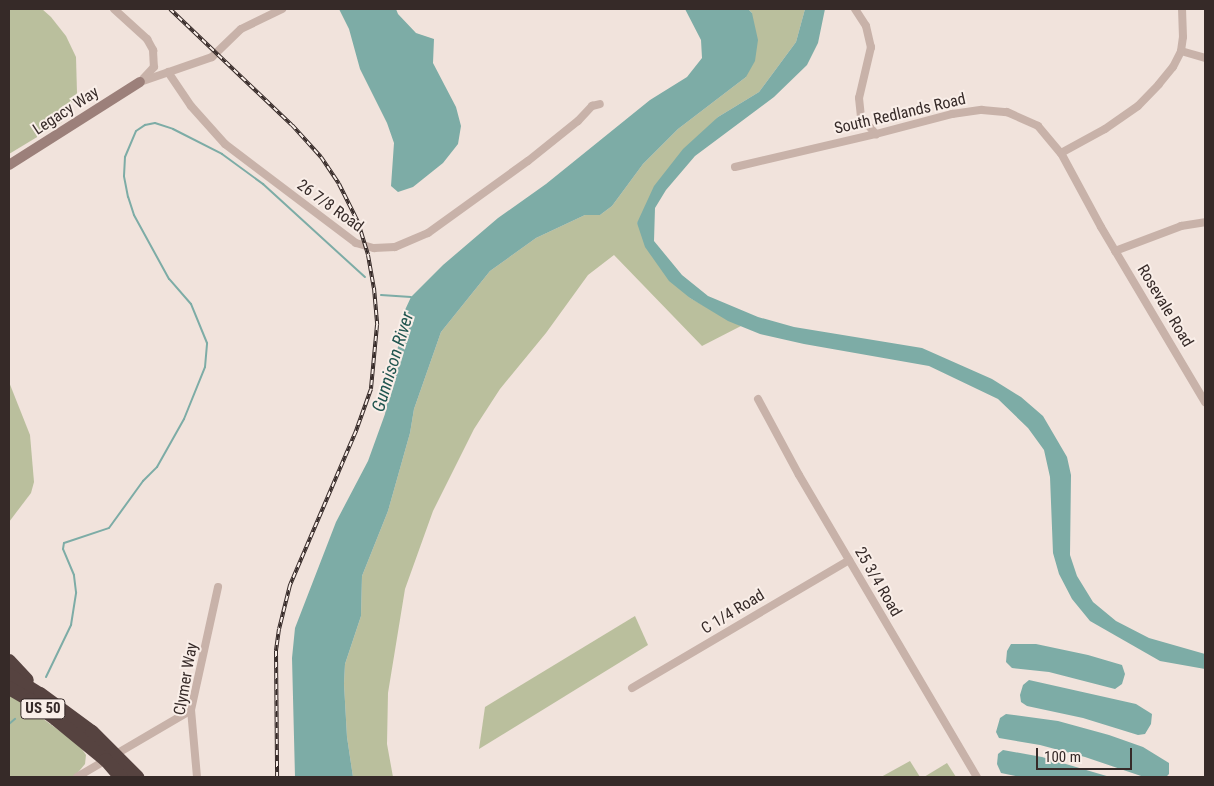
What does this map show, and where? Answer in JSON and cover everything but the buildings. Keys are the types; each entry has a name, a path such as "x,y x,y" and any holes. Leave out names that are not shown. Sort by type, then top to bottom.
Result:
{"highway":[{"path":"9,661 40,694"},
{"name":"US 50","path":"9,675 40,694 92,732 111,757 121,777"},
{"name":"US 50","path":"9,688 30,700 137,777"},
{"path":"111,757 130,777"}],"street":[{"path":"114,9 146,39 153,50 154,66 140,82"},
{"path":"140,82 212,57 241,29 282,9"},
{"path":"855,9 866,26 871,47 859,98 861,117 876,134"},
{"path":"1061,153 1105,128 1138,106 1173,67 1181,51 1182,9"},
{"path":"1181,51 1205,58"},
{"name":"26 7/8 Road","path":"168,72 191,106 225,144 345,236 356,243 374,248 395,247 436,228 528,161 578,121 592,106 600,104"},
{"name":"Legacy Way","path":"9,165 140,82"},
{"name":"South Redlands Road","path":"736,167 952,114 982,110 1007,112 1038,126 1061,153 1115,251"},
{"path":"1115,251 1181,226 1205,222"},
{"name":"Rosevale Road","path":"1115,251 1205,402"},
{"name":"25 3/4 Road","path":"758,399 849,560 977,777"},
{"name":"C 1/4 Road","path":"632,688 849,560"},
{"name":"Clymer Way","path":"197,777 191,710 218,587"},
{"path":"77,777 191,710"}],"green space":[{"path":"9,9 42,9 51,17 66,36 76,57 77,93 62,122 9,154"},
{"path":"748,9 805,9 796,42 759,92 718,117 637,223 690,298 741,326 702,346 614,255 588,275 546,333 500,389 474,429 433,511 405,589 388,693 387,744 393,777 353,777 347,737 344,684 345,664 361,616 362,576 388,511 410,433 414,409 441,332 490,271 536,238 585,215 600,215 612,206 643,164 678,129 746,77 752,13"},
{"path":"9,382 30,435 34,482 31,493 9,522"},
{"path":"635,616 648,645 479,749 485,707"},
{"path":"9,694 79,745 86,755 85,764 75,776 9,777"},
{"path":"910,761 920,777 881,777"},
{"path":"947,763 956,777 924,777"}],"water":[{"path":"339,9 396,9 398,14 416,33 434,39 433,63 456,107 461,126 458,144 443,163 413,187 398,192 391,186 394,143 387,123 360,69 349,29"},
{"path":"685,9 748,9 752,13 758,40 755,61 746,77 678,129 643,164 612,206 600,215 585,215 536,238 490,271 441,332 414,409 410,433 388,511 362,576 361,616 345,664 344,684 347,737 353,777 295,777 292,658 295,628 336,522 368,461 385,414 405,310 411,297 443,265 498,218 546,184 650,100 687,77 702,58 701,40"},
{"path":"805,9 825,9 818,43 807,65 774,97 695,156 666,190 655,208 654,241 682,275 708,296 758,317 794,327 922,348 992,379 1021,397 1043,416 1067,457 1071,475 1070,555 1077,576 1093,602 1116,621 1149,638 1205,654 1205,669 1160,661 1090,621 1072,599 1059,574 1053,553 1050,477 1044,450 1028,428 998,399 929,366 804,344 760,334 728,321 690,298 669,281 645,247 637,223 654,186 683,149 718,117 759,92 796,42"},
{"path":"1011,644 1036,644 1088,655 1122,665 1125,674 1122,684 1115,689 1049,672 1012,668 1006,662 1007,651"},
{"path":"1029,680 1136,704 1152,714 1151,724 1145,734 1138,735 1083,718 1027,706 1021,702 1020,695 1023,685"},
{"path":"1006,714 1058,721 1109,735 1143,747 1169,763 1169,774 1166,777 1144,777 1085,757 1040,745 999,738 996,732 1000,718"},
{"path":"1003,750 1042,757 1110,777 1020,777 1001,773 997,764 998,754"}],"waterway":[{"path":"46,677 71,625 76,592 74,575 63,549 64,543 109,528 143,481 157,467 184,419 205,367 207,343 191,304 169,279 134,215 128,197 124,176 125,157 136,131 145,125 155,123 173,129 222,154 263,184 365,277"},
{"path":"381,295 411,297"},
{"path":"9,724 15,719"}],"railway":[{"path":"170,9 292,125 321,157 339,184 358,222 368,255 374,288 377,325 371,389 356,431 290,585 279,629 276,651 277,777"}],"water label":[{"name":"Gunnison River","path":"393,362"}]}
